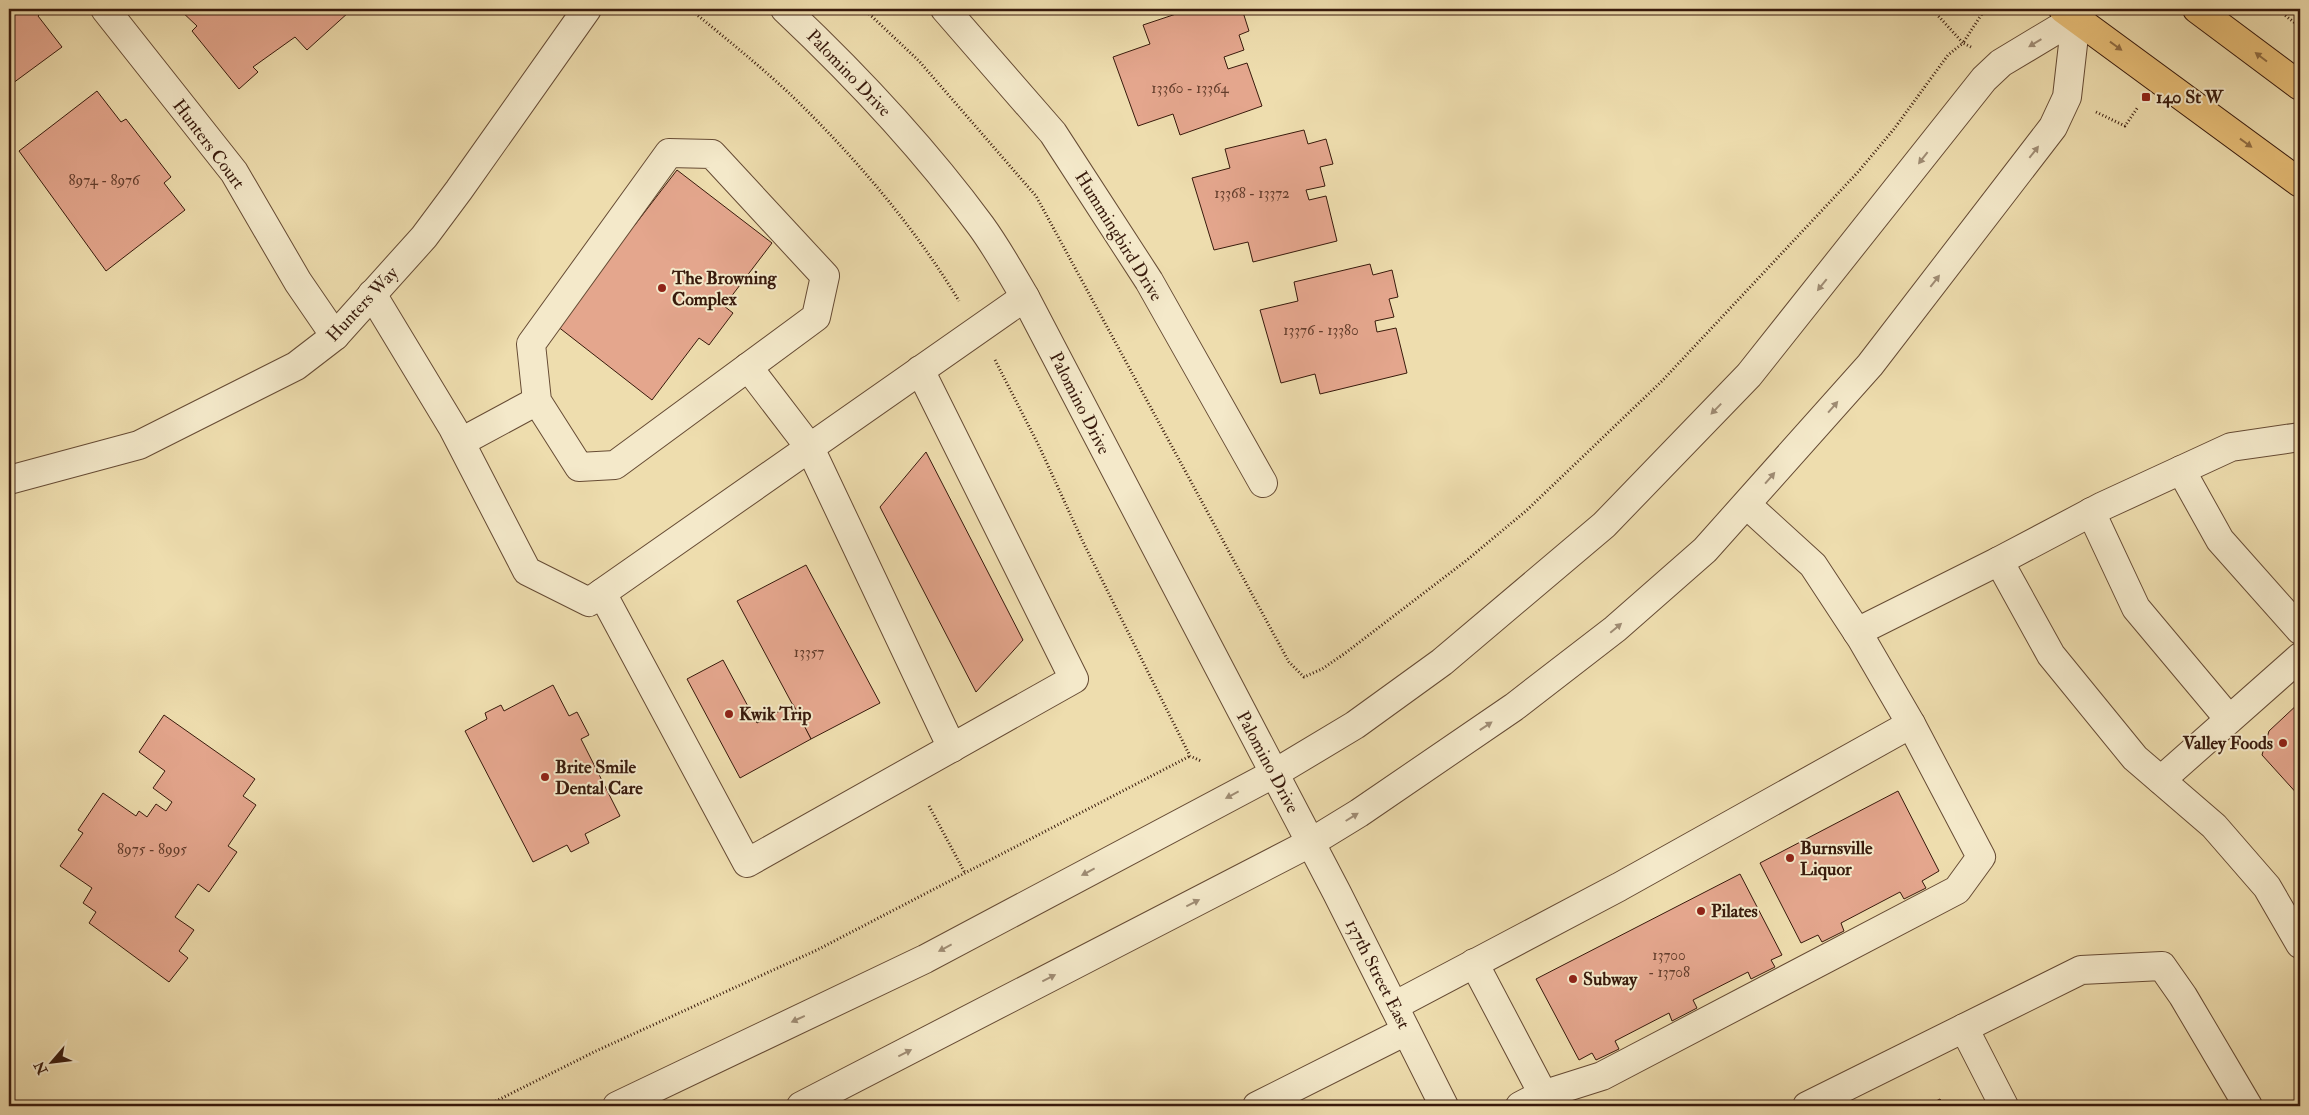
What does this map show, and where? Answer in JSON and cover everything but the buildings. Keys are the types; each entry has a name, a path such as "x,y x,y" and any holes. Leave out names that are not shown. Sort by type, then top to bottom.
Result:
{"main road":[{"path":"2197,9 2300,86"},
{"path":"2074,12 2300,183"}],"street":[{"name":"Hunters Court","path":"105,9 123,35 234,172 298,282 335,336"},
{"name":"Hunters Way","path":"9,480 139,445 296,366 335,336 424,237 587,9"},
{"name":"Palomino Drive","path":"785,9 878,101 931,163 982,228 1025,297 1310,842"},
{"name":"Hummingbird Drive","path":"945,9 1053,133 1149,281 1264,483"},
{"path":"801,1106 1310,842 1359,813 1514,707 1615,629 1704,550 1870,365 2054,127 2067,97 2074,12"},
{"path":"617,1106 924,959 1275,772 1355,725 1442,662 1604,525 1749,375 1984,79 2001,63 2074,12"},
{"path":"669,153 712,154 825,276 816,317 615,465 579,466 537,401 531,344 669,153"},
{"path":"372,294 461,442 527,571 589,602 1025,297"},
{"path":"748,367 810,448 952,748"},
{"path":"602,593 747,863 1074,679 920,370"},
{"path":"461,442 537,401"},
{"path":"1857,632 1999,561 2091,512 2230,447 2300,437"},
{"path":"2181,470 2220,540 2300,630"},
{"path":"1474,963 1531,1101 1602,1076 1957,890 1981,857 1911,724 1857,632 1813,564 1747,504"},
{"path":"2091,512 2136,608 2229,719"},
{"path":"1999,561 2051,655 2135,758 2214,826 2267,887 2300,944"},
{"path":"2161,780 2300,657"},
{"path":"1394,1006 1618,887 1911,724"},
{"name":"137th Street East","path":"1310,842 1444,1106"},
{"path":"1807,1106 2081,970 2162,966 2183,996 2248,1106"},
{"path":"1964,1028 2004,1106"},
{"path":"1257,1106 1406,1031"}],"path":[{"path":"690,9 791,95 878,187 947,280 991,353 1039,446 1083,542 1190,756 1202,761"},
{"path":"864,9 919,60 1036,196 1289,662 1304,677 1322,669 1344,654 1467,560 1527,510 1662,381 1858,172 1894,129 1948,55 1963,43 1932,9"},
{"path":"2277,9 2300,27"},
{"path":"486,1106 596,1051 817,950 1190,756"},
{"path":"929,806 965,873"}],"place":[{"name":"140 St W","path":"2146,97"},
{"name":"The Browning Complex","path":"662,288"},
{"name":"Kwik Trip","path":"729,714"},
{"name":"Valley Foods","path":"2283,743"},
{"name":"Brite Smile Dental Care","path":"545,777"},
{"name":"Burnsville Liquor","path":"1790,858"},
{"name":"Pilates","path":"1701,911"},
{"name":"Subway","path":"1573,979"}]}
